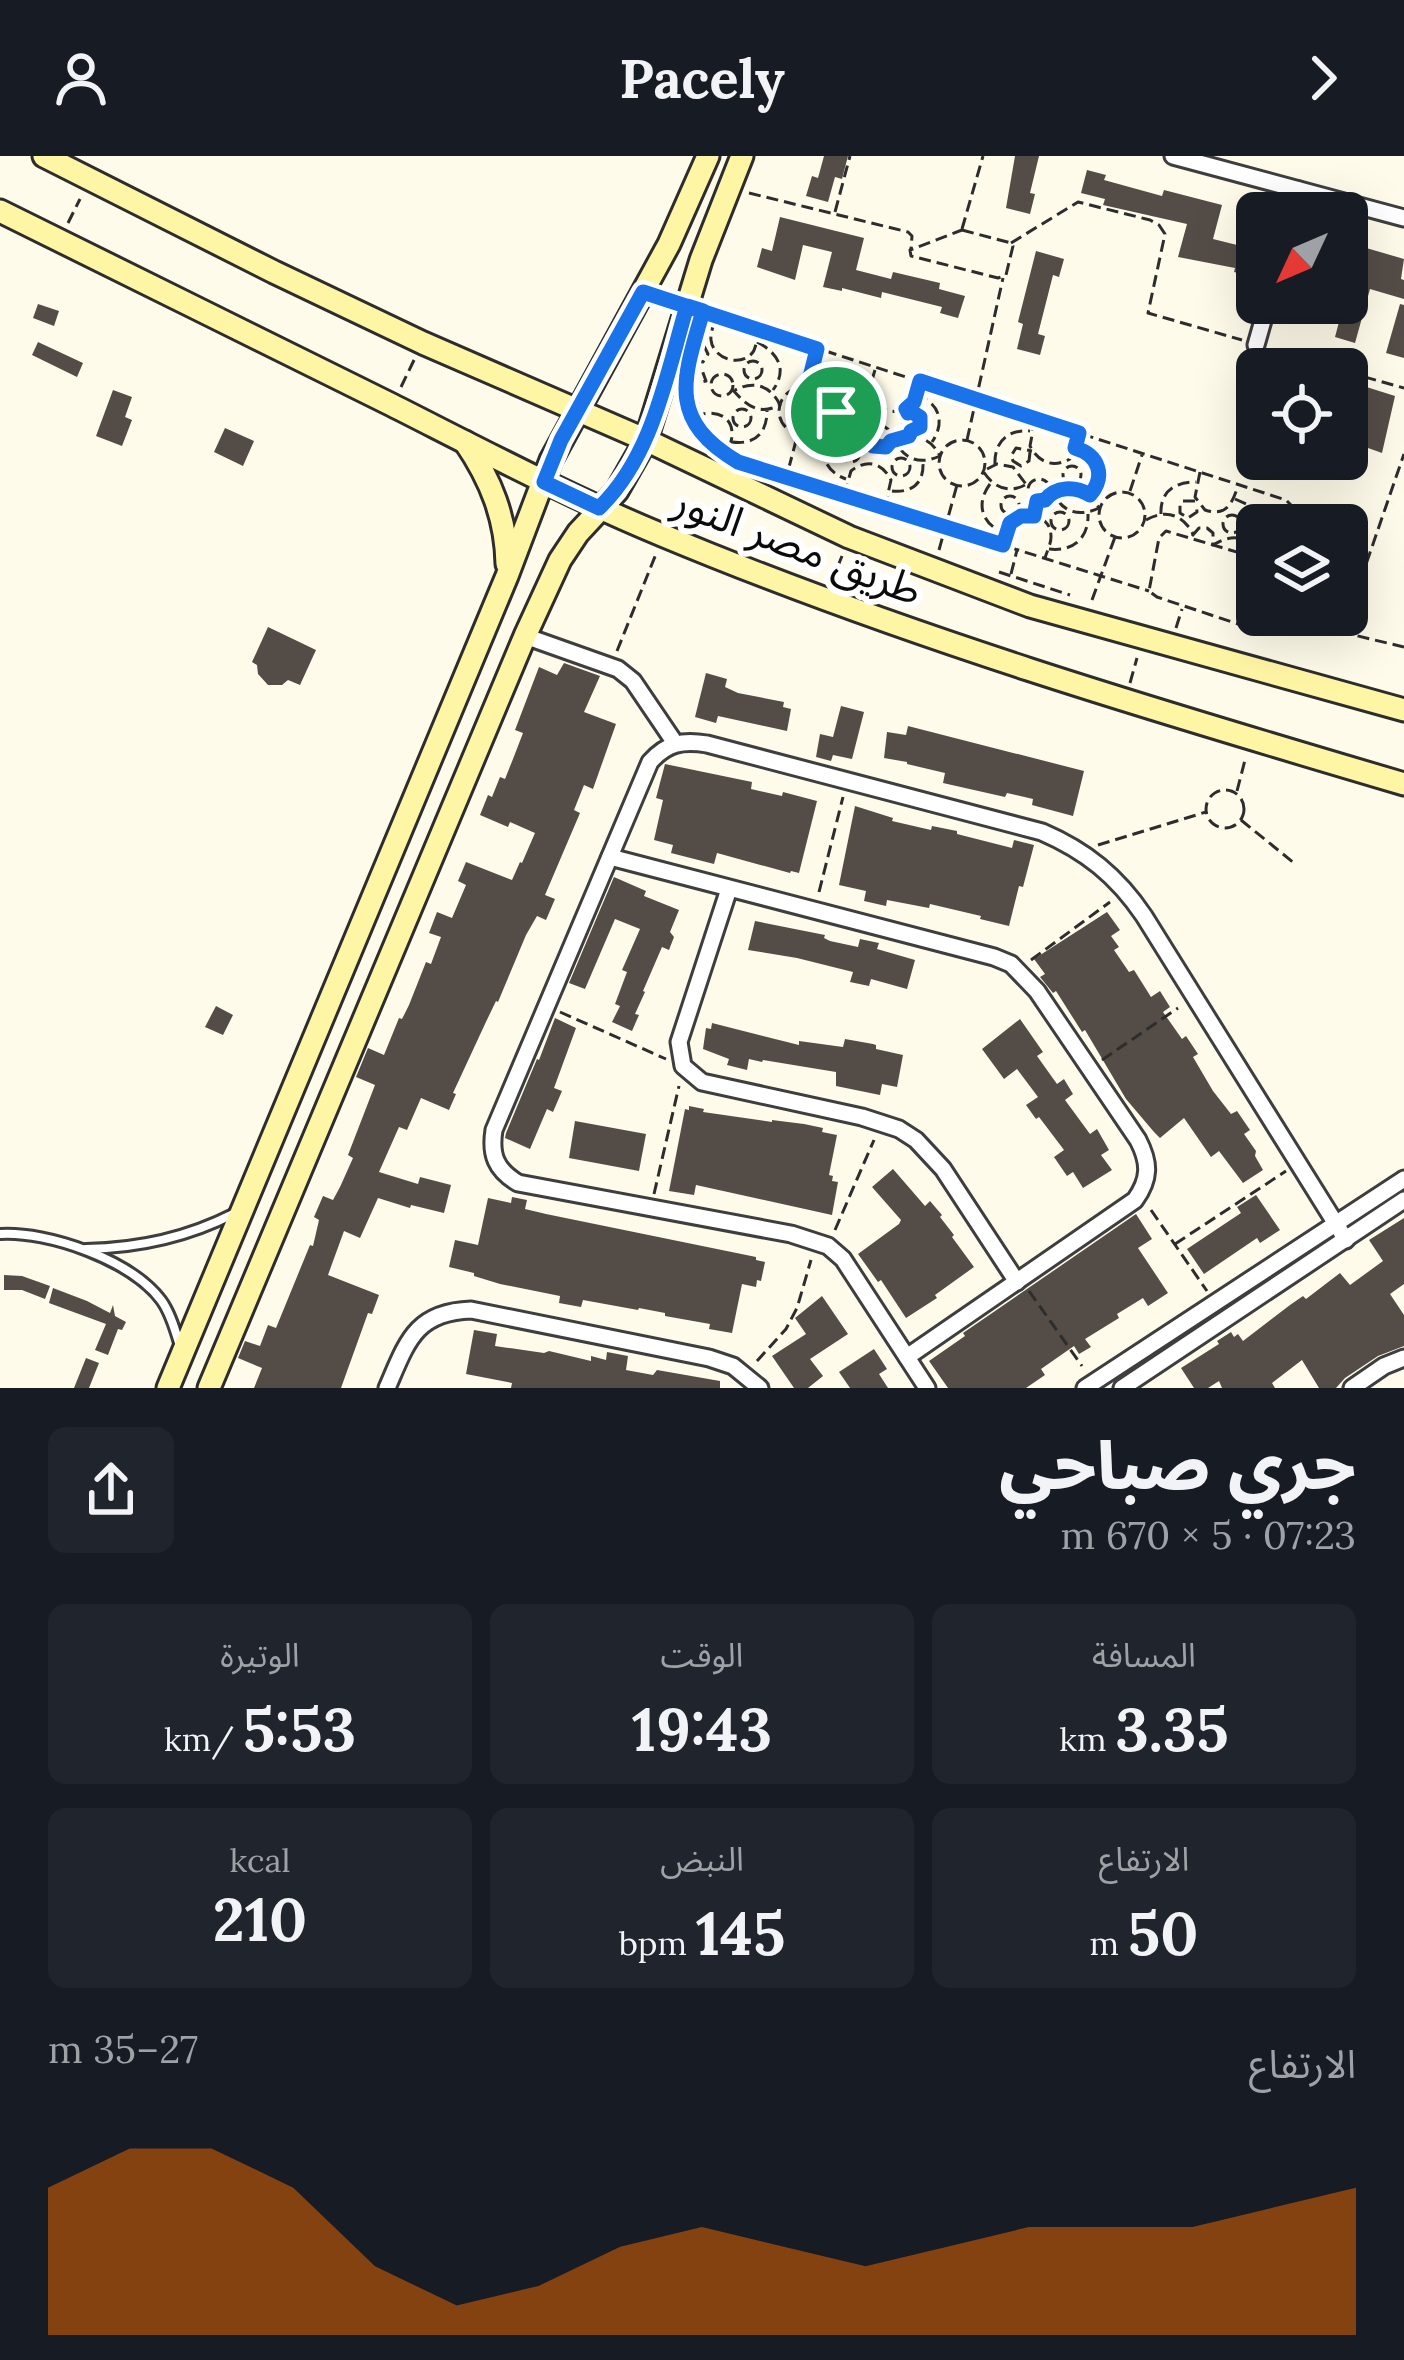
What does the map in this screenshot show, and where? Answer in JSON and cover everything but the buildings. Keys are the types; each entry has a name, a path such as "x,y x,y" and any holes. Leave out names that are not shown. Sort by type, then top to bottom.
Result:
{"street":[{"name":"طريق مصر النور","path":"44,156 424,343 646,440 849,537 1030,606 1404,710"},
{"path":"169,1388 561,440 669,244 708,156"},
{"path":"209,1388 560,560 617,491 646,440 687,306 742,156"},
{"path":"1173,156 1404,218"},
{"name":"طريق مصر النور","path":"0,211 544,482 663,536 974,653 1404,784"},
{"path":"1256,345 1262,324"},
{"path":"465,442 500,508 507,576"},
{"path":"525,636 610,666 634,681 675,742"},
{"path":"927,1388 843,1259 822,1244 791,1234 518,1183 495,1162 494,1130 650,762 675,742 707,744 1042,832 1111,874 1195,997 1346,1240"},
{"path":"610,857 994,957 1018,970 1090,1068 1146,1156 1145,1187 1136,1200 907,1357"},
{"path":"729,890 679,1042 683,1066 701,1082 899,1129 931,1153 1018,1281"},
{"path":"1089,1385 1404,1179"},
{"path":"1122,1388 1404,1200"},
{"path":"387,1388 410,1337 426,1321 448,1311 471,1310 709,1358 733,1366 760,1388"},
{"path":"1352,1388 1404,1358"}],"lane":[{"path":"85,1249 118,1249 167,1240 243,1208"},
{"path":"0,1234 50,1238 85,1249 138,1279 161,1299 175,1326 182,1357"}],"path":[{"path":"835,214 850,156"},
{"path":"962,230 983,156"},
{"path":"59,240 90,179"},
{"path":"729,188 908,232 915,258 1004,277"},
{"path":"910,250 962,230 1011,243 1078,202 1159,225 1166,234 1148,313"},
{"path":"967,440 1011,243"},
{"path":"687,306 1291,504"},
{"path":"692,363 704,362 716,316"},
{"path":"697,330 692,349 700,344 707,350"},
{"path":"712,343 718,353 740,360 750,355 760,330"},
{"path":"757,342 773,352 781,368 772,392"},
{"path":"392,405 424,343"},
{"path":"807,389 817,349"},
{"path":"724,374 728,359"},
{"path":"692,363 719,396 751,382 765,387 780,404 781,419 797,434 817,429 836,412 861,416 871,410 875,368"},
{"path":"692,363 684,389 699,430 716,449 768,479"},
{"path":"684,389 724,374 752,417 743,427 715,412 694,414"},
{"path":"1368,377 1404,388"},
{"path":"836,412 837,396 848,382 873,379"},
{"path":"920,381 902,421 940,456"},
{"path":"684,389 699,398 694,414"},
{"path":"726,455 734,411 767,410 791,392 807,389 822,400 824,418 833,431 859,448 844,495"},
{"path":"863,394 888,410 907,411 920,417 920,427 878,448 870,443 854,399 863,394"},
{"path":"916,395 932,403 940,419 931,443"},
{"path":"730,441 747,442 761,434 767,410"},
{"path":"1020,469 1029,461 1035,419"},
{"path":"883,426 890,432 910,471 902,476 874,464 845,461 841,452 846,444 868,434 883,426"},
{"path":"833,431 824,455 831,471 848,479"},
{"path":"995,465 1001,441 1015,432 1032,432"},
{"path":"1079,433 1062,475 1070,486 1090,495 1100,508 1101,526 1115,537 1133,535 1144,521 1161,514 1185,519 1197,512 1200,472"},
{"path":"783,488 797,434"},
{"path":"1003,545 1018,501 992,482 983,471 982,452 967,440 950,443 940,456 944,478 957,485 976,481 983,471 995,465 1020,469"},
{"path":"1022,447 1047,463 1066,464 1077,467 1080,480 1037,501 1012,461 1013,451 1022,447"},
{"path":"1075,448 1091,455 1099,471 1090,495"},
{"path":"1130,493 1142,454"},
{"path":"1368,559 1404,454"},
{"path":"884,508 894,460 940,456"},
{"path":"890,490 905,491 918,483 923,461"},
{"path":"738,462 1149,591 1236,623"},
{"path":"1042,478 1049,484 1066,511 1068,526 1059,531 1034,516 1015,516 1001,509 1002,500 1027,486 1042,478"},
{"path":"992,482 985,489 981,508 990,525 1006,533"},
{"path":"1161,514 1163,498 1173,487 1198,482"},
{"path":"939,552 957,485"},
{"path":"1236,536 1222,524 1239,485"},
{"path":"1045,558 1052,516 1060,512 1088,513 1100,508 1111,494 1130,493 1144,507 1144,521"},
{"path":"1234,498 1247,504"},
{"path":"1192,536 1180,513 1180,504 1187,499 1211,512 1237,516 1242,524 1214,545"},
{"path":"1047,548 1075,545 1086,531 1088,513"},
{"path":"1192,536 1198,528 1210,530 1214,545"},
{"path":"1149,591 1162,533 1168,530 1236,552"},
{"path":"610,666 663,536"},
{"path":"825,599 849,537"},
{"path":"1091,602 1115,537"},
{"path":"1011,575 1017,550"},
{"path":"993,570 1071,596"},
{"path":"1175,630 1183,606"},
{"path":"1359,636 1404,647"},
{"path":"1124,702 1143,638"},
{"path":"1236,793 1251,739"},
{"path":"814,911 847,782"},
{"path":"1214,792 1236,793 1244,806 1241,820 1228,828 1214,825 1206,812 1209,797 1214,792"},
{"path":"1080,851 1206,812"},
{"path":"1241,820 1294,863"},
{"path":"1018,970 1126,890"},
{"path":"1090,1068 1195,997"},
{"path":"547,1006 683,1066 651,1208"},
{"path":"745,1374 786,1329 822,1244 856,1185 880,1121"},
{"path":"1175,1244 1298,1163"},
{"path":"1140,1193 1215,1302"},
{"path":"1018,1281 1089,1385"}],"route":[{"path":"836,412 824,418 822,400 807,389 817,349 687,306 643,292 561,440 544,482 599,508 617,491 646,440 687,306 703,311 685,373 688,408 716,449 738,462 1003,545 1010,523 1021,516 1034,516 1037,501 1068,488 1090,495 1099,480 1091,455 1075,448 1079,433 920,381 914,402 906,409 917,413 920,427 886,447 873,446 853,414 836,412"}]}
